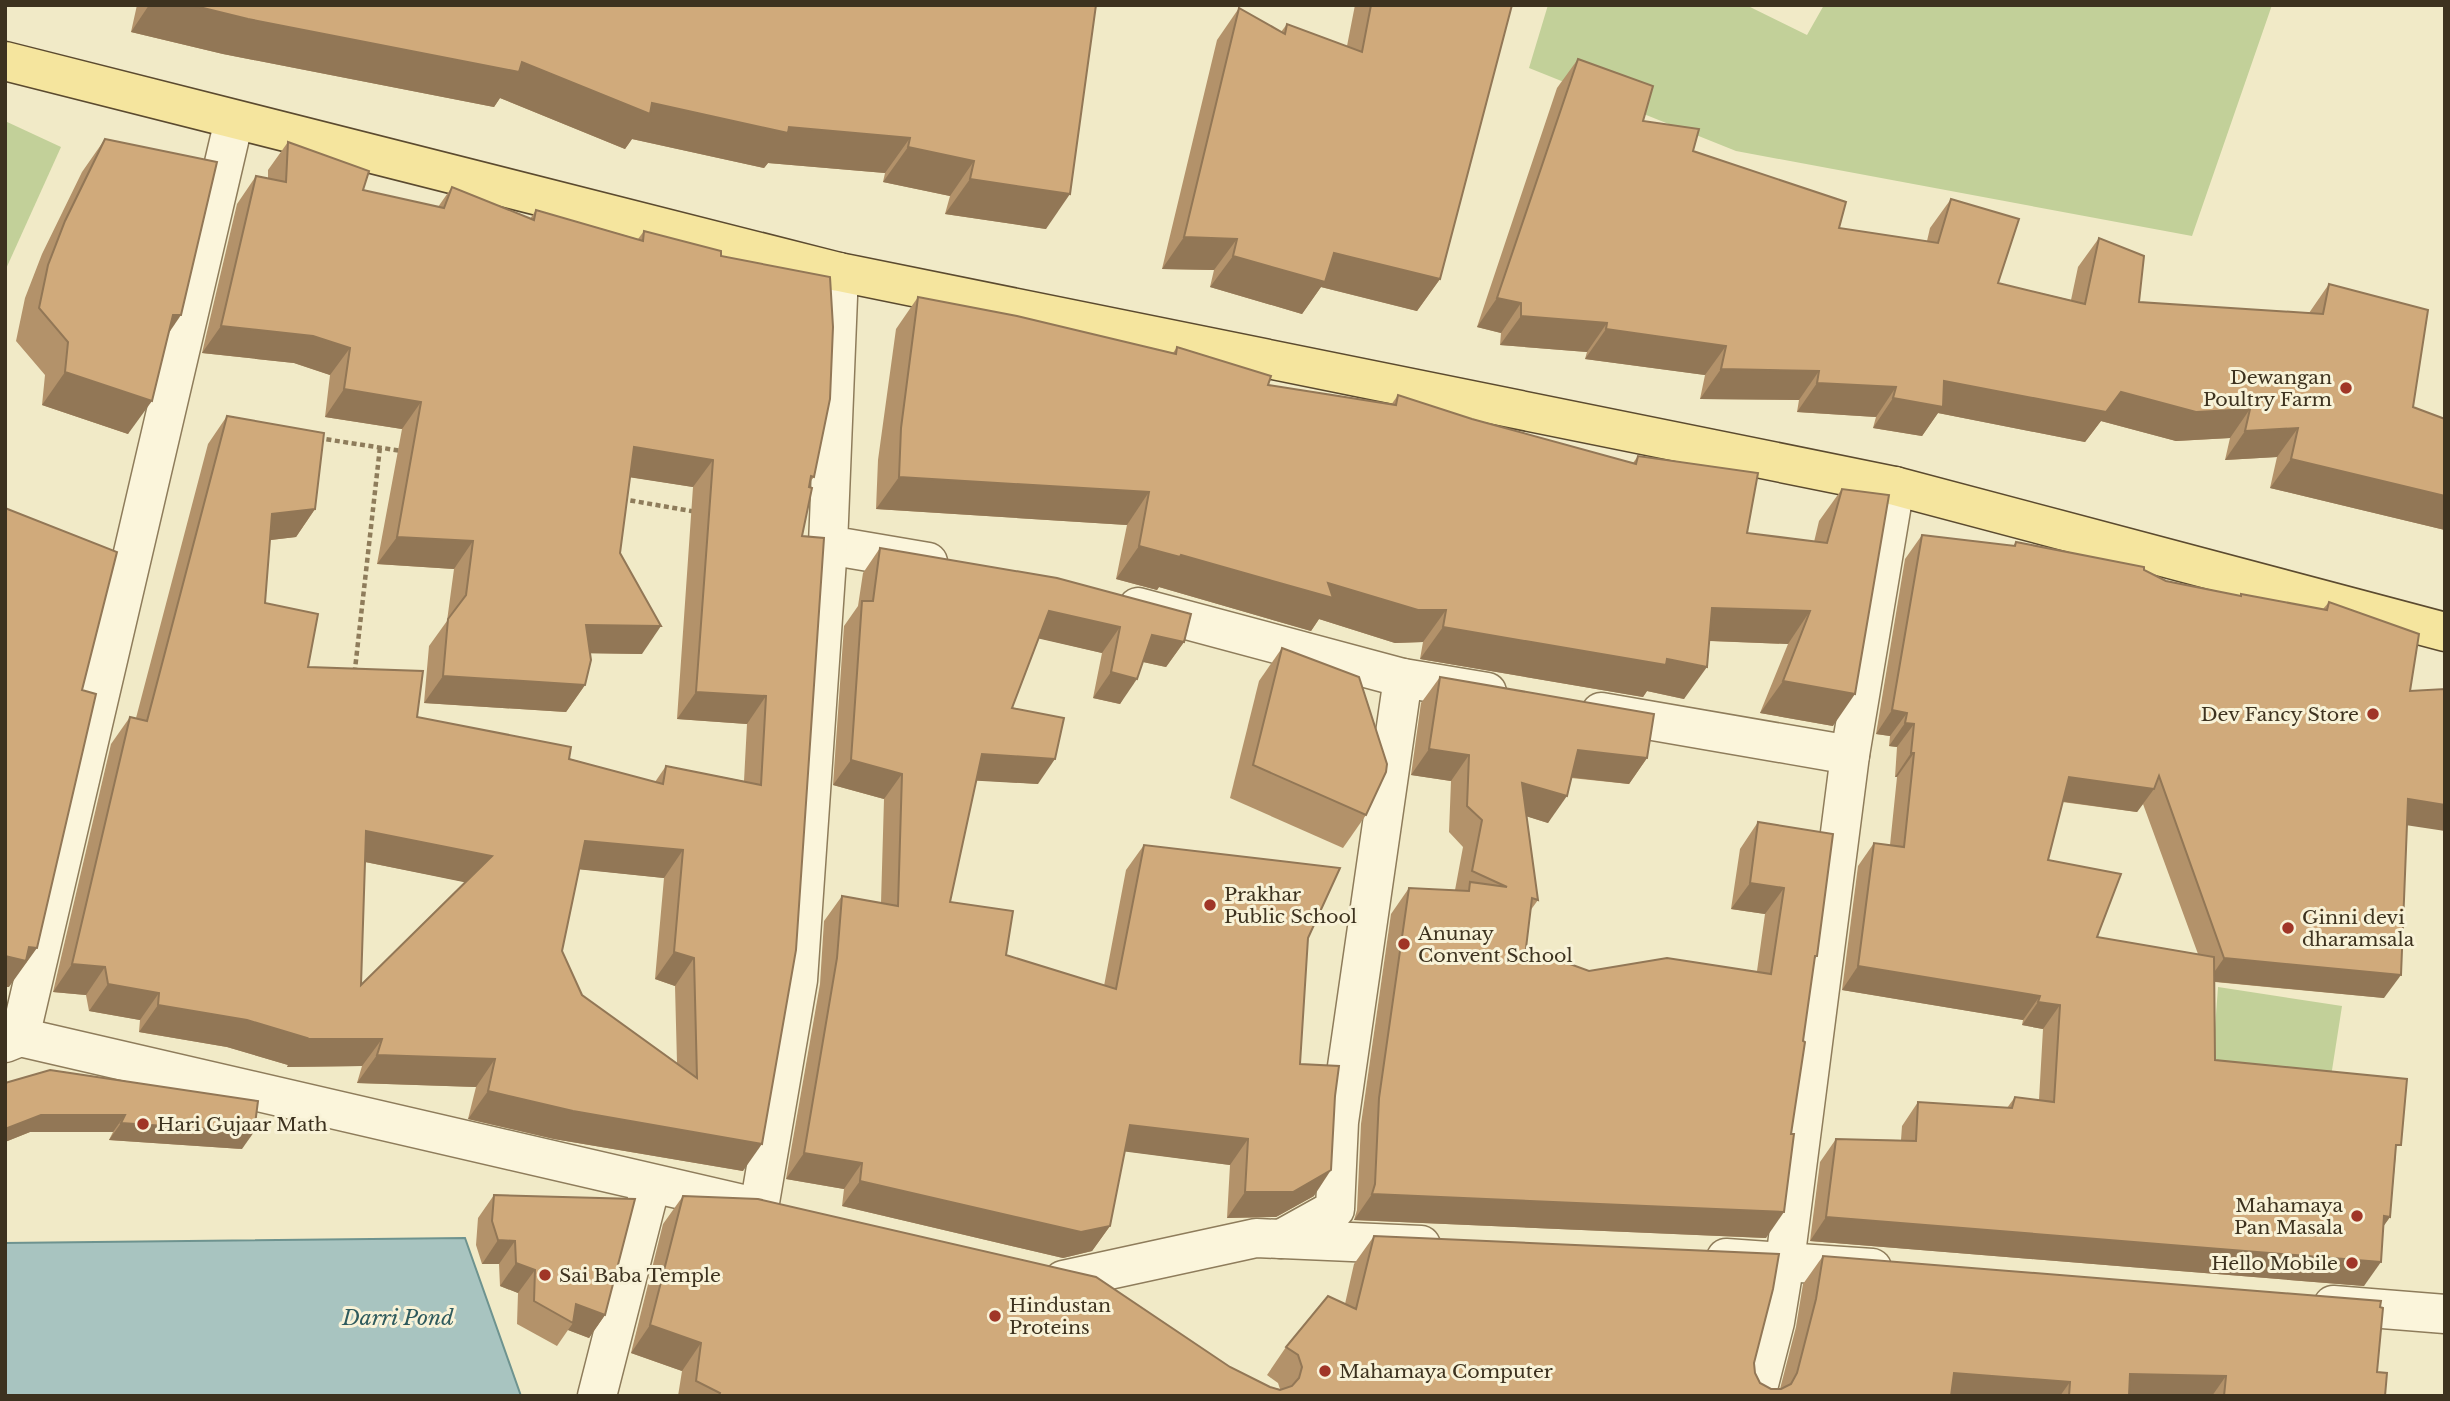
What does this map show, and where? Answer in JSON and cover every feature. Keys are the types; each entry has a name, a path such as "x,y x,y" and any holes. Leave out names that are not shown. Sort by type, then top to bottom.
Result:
{"main road":[{"path":"5,61 839,272 1895,486 2445,632"}],"street":[{"path":"234,120 12,1040 799,1217"},
{"path":"759,1208 798,980 828,545 839,272"},
{"path":"1756,1396 1775,1322 1785,1261 1850,755 1895,486"},
{"path":"828,545 965,568"},
{"path":"1110,600 1403,678 1525,699"},
{"path":"1280,1239 1335,1209 1339,1122 1403,678"},
{"path":"1565,706 1850,755"},
{"path":"597,1396 651,1184"},
{"path":"1063,1280 1256,1238 1455,1247"},
{"path":"1689,1257 1785,1261 1909,1271"},
{"path":"1024,1270 1085,1285 1119,1308"},
{"path":"2294,1302 2445,1314"}],"path":[{"path":"313,437 406,451"},
{"path":"362,679 355,669 380,447"},
{"path":"614,496 704,513"}],"green space":[{"path":"1548,5 1746,5 1807,35 1824,5 2272,5 2192,236 1736,151 1529,68"},
{"path":"5,121 61,147 5,271"},
{"path":"2218,987 2342,1006 2330,1083 2212,1070"}],"water":[{"name":"Darri Pond","path":"465,1238 521,1396 5,1396 5,1243"}],"building":[{"path":"191,5 1096,5 1070,194 970,179 974,161 908,147 910,138 789,127 788,133 652,103 650,114 522,62 519,72 248,19"},
{"path":"1371,5 1512,5 1440,279 1334,253 1325,282 1233,256 1237,239 1184,237 1239,8 1285,34 1287,24 1362,52"},
{"path":"1578,59 1653,86 1643,121 1699,129 1693,151 1846,202 1839,228 1938,243 1951,199 2019,219 1998,283 2085,304 2099,238 2144,256 2139,302 2323,314 2329,284 2428,310 2413,407 2445,419 2445,496 2291,459 2298,428 2245,431 2250,409 2196,412 2121,392 2106,412 1944,381 1943,407 1893,398 1896,387 1817,383 1819,371 1721,369 1726,346 1606,329 1607,323 1521,316 1521,303 1497,298"},
{"path":"105,139 217,162 181,315 173,315 152,401 65,372 68,342 39,308 48,265 65,221"},
{"path":"288,142 369,171 363,190 444,208 452,187 534,220 536,210 643,241 644,231 721,251 721,256 830,277 833,327 830,399 814,477 811,476 809,487 812,488 802,536 824,538 796,950 762,1144 573,1111 488,1091 495,1059 377,1055 382,1039 306,1039 247,1020 158,1005 159,993 108,984 105,967 72,964 130,717 147,721 227,416 324,433 315,509 272,514 265,603 318,614 308,667 423,671 417,717 571,747 569,759 663,784 666,766 761,785 766,696 696,692 713,460 634,447 620,553 661,626 586,625 591,660 585,685 443,676 448,619 466,595 473,541 397,537 421,402 344,389 350,348 313,336 221,326 256,176 286,182","holes":["366,831 492,856 361,985","585,841 683,850 674,952 694,958 697,1078 582,995 562,951"]},
{"path":"918,297 1017,316 1176,354 1177,347 1271,376 1268,385 1396,405 1398,395 1472,419 1636,464 1638,456 1758,473 1747,533 1827,543 1842,489 1889,495 1855,694 1783,681 1810,611 1712,608 1707,667 1667,659 1666,665 1443,627 1446,610 1418,610 1328,583 1333,598 1181,555 1180,557 1139,546 1149,492 899,477 901,428"},
{"path":"5,508 117,552 82,690 96,694 37,948 29,947 26,961 5,956"},
{"path":"1922,535 2015,546 2016,542 2144,567 2144,570 2166,581 2241,596 2327,610 2329,602 2419,634 2410,691 2445,689 2445,805 2408,799 2401,975 2224,958 2159,776 2154,789 2069,777 2048,860 2121,874 2097,937 2214,957 2215,1060 2407,1079 2401,1145 2396,1145 2390,1217 2384,1216 2381,1262 1826,1217 1836,1139 1916,1141 1918,1102 2012,1108 2015,1097 2054,1102 2060,1005 2038,1002 2040,996 1858,966 1874,843 1904,847 1914,753 1911,753 1914,724 1905,723 1907,713 1892,710"},
{"path":"880,548 1057,578 1191,614 1184,642 1152,635 1137,679 1111,672 1120,627 1049,611 1012,708 1064,718 1055,759 982,754 950,902 1013,911 1006,955 1116,989 1144,845 1340,868 1308,938 1300,1064 1339,1066 1331,1170 1293,1192 1245,1192 1248,1139 1130,1125 1110,1226 1081,1232 860,1181 862,1163 804,1153 837,958 842,896 898,906 902,774 851,760 862,601 873,601"},
{"path":"1282,648 1359,677 1387,764 1386,772 1366,815 1253,765"},
{"path":"1440,677 1654,714 1647,758 1578,750 1567,796 1522,783 1538,900 1532,898 1526,948 1589,971 1667,958 1771,974 1784,888 1750,883 1758,822 1833,834 1803,1041 1784,1212 1372,1194 1375,1184 1379,1098 1409,888 1469,891 1470,882 1507,887 1472,871 1482,820 1467,806 1469,755 1429,749"},
{"path":"50,1070 258,1101 254,1132 121,1123 125,1115 41,1115 5,1129 5,1083"},
{"path":"494,1195 635,1199 605,1315 576,1304 573,1323 534,1301 535,1270 516,1263 515,1241 498,1240 492,1221"},
{"path":"683,1196 758,1199 1096,1277 1230,1367 1280,1390 1292,1386 1299,1378 1302,1367 1298,1355 1286,1347 1328,1296 1356,1309 1374,1236 1779,1254 1754,1363 1760,1383 1771,1389 1781,1389 1791,1384 1797,1373 1816,1299 1823,1256 2381,1301 2380,1307 2383,1308 2377,1372 2387,1373 2385,1396 2224,1396 2226,1376 2130,1374 2129,1396 2069,1396 2070,1382 1954,1373 1951,1396 719,1396 720,1393 696,1381 701,1343 650,1325"}],"place":[{"name":"Dewangan Poultry Farm","path":"2346,388"},
{"name":"Dev Fancy Store","path":"2373,714"},
{"name":"Prakhar Public School","path":"1210,905"},
{"name":"Ginni devi dharamsala","path":"2288,928"},
{"name":"Anunay Convent School","path":"1404,944"},
{"name":"Hari Gujaar Math","path":"143,1124"},
{"name":"Mahamaya Pan Masala","path":"2357,1216"},
{"name":"Hello Mobile","path":"2352,1263"},
{"name":"Sai Baba Temple","path":"545,1275"},
{"name":"Hindustan Proteins","path":"995,1316"},
{"name":"Mahamaya Computer","path":"1325,1371"}]}
